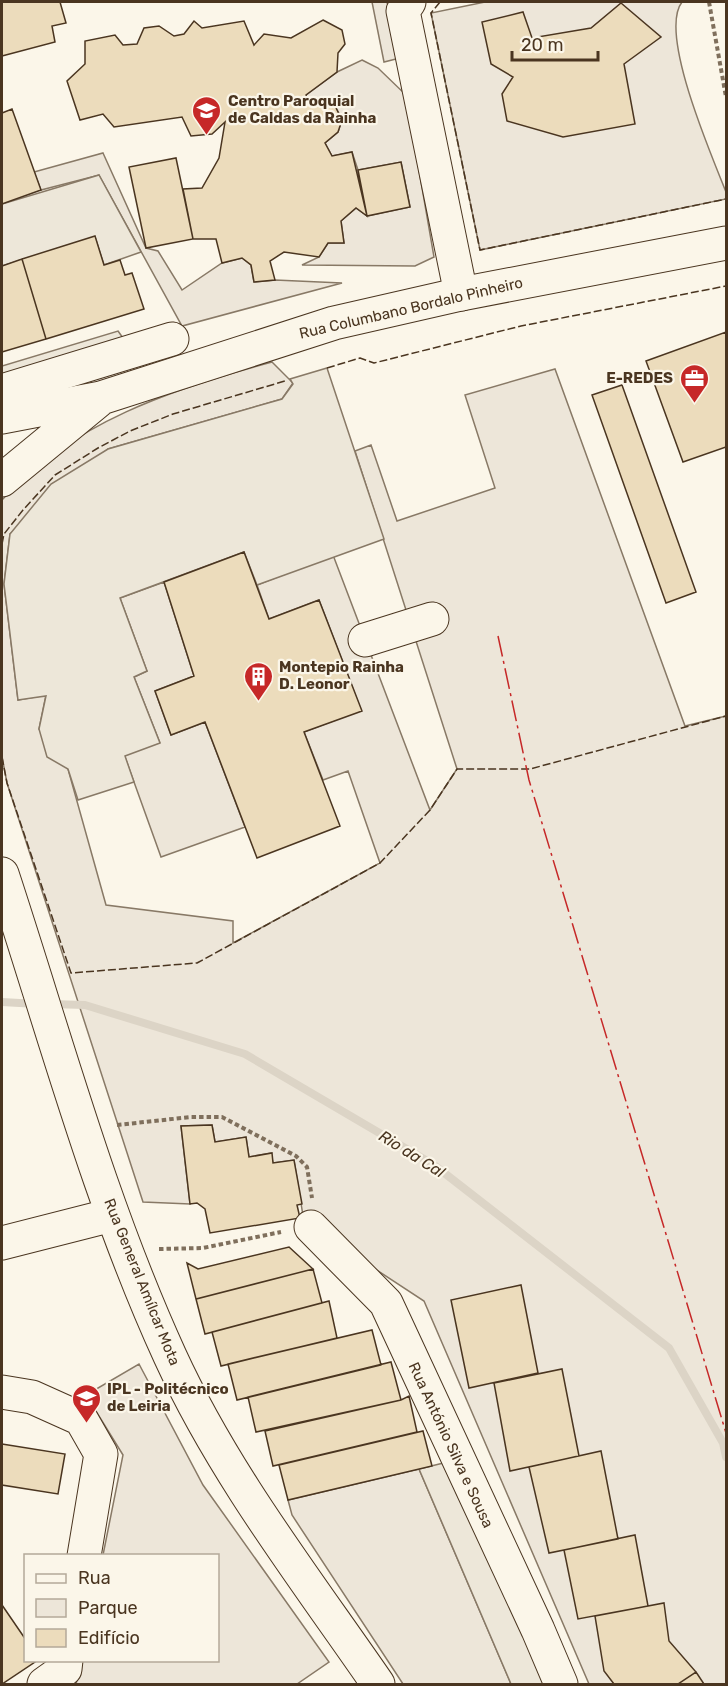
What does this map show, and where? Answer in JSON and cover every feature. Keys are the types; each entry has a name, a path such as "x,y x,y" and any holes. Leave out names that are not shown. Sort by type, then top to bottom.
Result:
{"main road":[{"path":"409,2 403,11 461,294"},
{"name":"Rua Columbano Bordalo Pinheiro","path":"101,398 293,334 461,294 726,243"},
{"path":"2,391 171,339"},
{"path":"2,417 101,398"},
{"path":"2,480 101,398"},
{"path":"365,640 432,619"},
{"name":"Rua General Amílcar Mota","path":"2,874 112,1215 170,1358 213,1440 250,1500 378,1684"},
{"path":"2,1243 112,1215"},
{"name":"Rua António Silva e Sousa","path":"311,1227 386,1303 561,1684"},
{"path":"2,1392 32,1398 81,1419 101,1454 84,1554"},
{"path":"44,1684 65,1669 66,1662"}],"path":[{"path":"709,2 726,97"},
{"path":"117,1125 191,1117 222,1117 286,1150 307,1167 312,1189 311,1227 203,1248 159,1250"}],"green space":[{"path":"372,2 387,2 400,58 384,62"},
{"path":"485,2 682,2 676,18 682,66 700,124 726,192 726,199 480,250 431,13"},
{"path":"362,60 378,68 406,95 434,257 415,266 302,265 319,257 328,243 344,243 341,221 356,208 367,216 410,207 401,162 358,170 352,152 332,156 325,143 338,132 342,119 335,106 309,105 306,95 337,72"},
{"path":"103,153 146,248 158,251 182,290 222,263 242,258 251,265 254,282 275,280 342,283 182,326 99,175 41,190 34,172"},
{"path":"272,362 293,383 282,399 108,449 10,534 4,584 18,700 46,695 39,729 68,769 106,905 233,921 233,943 380,863 348,771 323,780 304,732 361,710 319,600 269,619 257,585 333,555 430,810 457,769 355,451 371,445 397,521 495,488 465,395 555,369 685,726 726,716 726,1684 589,1684 424,1301 311,1227 305,1228 294,1160 273,1163 271,1153 249,1157 246,1137 215,1142 212,1125 181,1126 190,1204 143,1202 7,783 2,757 2,500 29,473 92,429 162,397"},
{"path":"38,582 160,743 134,677 147,671 120,598 164,582 194,676 155,691 171,735 205,722 245,827 161,857 125,757"},
{"path":"139,1364 203,1485 329,1662 297,1684 76,1684 81,1662 219,1662 219,1554 103,1554 123,1455 86,1395"},
{"path":"419,1469 511,1684 403,1684 292,1515 288,1500"}],"shaded area":[{"path":"99,175 141,252 104,265 95,237 2,266 2,204"},
{"path":"118,331 128,345 2,383 2,366"},
{"path":"327,368 384,539 257,585 244,552 120,598 147,671 134,677 160,743 125,756 134,782 78,800 68,769 47,757 39,729 46,696 18,700 4,584 10,534 51,484 108,449 282,399 293,384 290,379"},
{"path":"472,1456 571,1684 511,1684 419,1469"}],"building":[{"path":"2,2 60,2 66,23 52,26 55,42 2,56"},
{"path":"621,3 661,37 624,64 635,124 563,137 507,121 502,94 513,77 491,64 482,22 523,12 532,38 591,28"},
{"path":"323,20 342,30 345,44 338,53 337,72 306,95 309,105 335,106 342,120 338,132 325,143 332,156 352,152 367,216 356,208 341,221 344,243 328,243 319,257 284,252 270,261 275,280 254,282 251,265 242,258 222,263 216,239 193,239 183,189 202,188 219,158 225,122 212,134 191,136 182,117 114,127 103,114 80,120 67,81 85,64 85,41 115,35 123,45 137,44 144,28 159,26 174,36 184,34 194,21 202,28 244,21 254,45 264,34 291,38"},
{"path":"12,109 41,190 2,204 2,113"},
{"path":"176,158 193,239 146,248 129,167"},
{"path":"401,162 410,207 367,216 358,170"},
{"path":"95,236 104,265 120,260 125,275 132,273 144,309 46,339 22,259"},
{"path":"22,259 46,339 2,352 2,266"},
{"name":"E-REDES","path":"726,332 726,447 683,462 646,361"},
{"path":"622,385 696,592 666,603 592,395"},
{"name":"Montepio Rainha D. Leonor","path":"244,552 269,619 319,600 362,711 304,732 340,826 257,858 205,722 171,735 155,691 194,676 164,582"},
{"path":"212,1125 215,1142 246,1137 249,1157 272,1153 273,1163 294,1160 302,1204 297,1205 300,1218 210,1233 205,1209 197,1203 190,1204 181,1126"},
{"path":"289,1247 313,1269 196,1299 187,1263 198,1269"},
{"path":"313,1269 322,1303 205,1334 196,1299"},
{"path":"521,1285 538,1373 469,1388 451,1300"},
{"path":"329,1301 337,1338 221,1366 212,1332"},
{"path":"372,1330 381,1365 237,1400 228,1364"},
{"path":"391,1362 401,1400 256,1432 248,1397"},
{"path":"562,1369 579,1456 510,1471 494,1383"},
{"path":"409,1396 417,1432 273,1466 265,1431 401,1400"},
{"path":"423,1431 432,1466 288,1500 279,1465"},
{"path":"2,1444 65,1454 58,1494 2,1485"},
{"path":"601,1451 618,1539 549,1553 529,1467"},
{"path":"635,1535 648,1606 578,1619 564,1550"},
{"path":"664,1603 669,1641 696,1672 678,1684 614,1684 604,1671 595,1616"},
{"path":"2,1605 24,1637 24,1662 35,1662 2,1684"},
{"path":"696,1672 704,1684 678,1684"}],"waterway":[{"name":"Rio da Cal","path":"2,1002 37,1004"},
{"name":"Rio da Cal","path":"50,1004 85,1005 245,1054 434,1165 669,1348 723,1443 726,1457"}],"fence":[{"path":"440,2 431,13 480,250 726,199"},
{"path":"327,368 360,358 374,363 521,326 726,286"},
{"path":"2,544 4,534 55,475 98,448 130,431 173,414 285,381"},
{"path":"2,757 7,783 71,973 197,963 380,863 430,810 457,769 530,769 726,716"}],"power":[{"path":"498,636 529,780 726,1433"}],"place":[{"name":"Centro Paroquial de Caldas da Rainha","path":"207,136"},
{"name":"E-REDES","path":"694,404"},
{"name":"Montepio Rainha D. Leonor","path":"258,702"},
{"name":"IPL - Politécnico de Leiria","path":"86,1424"}]}
